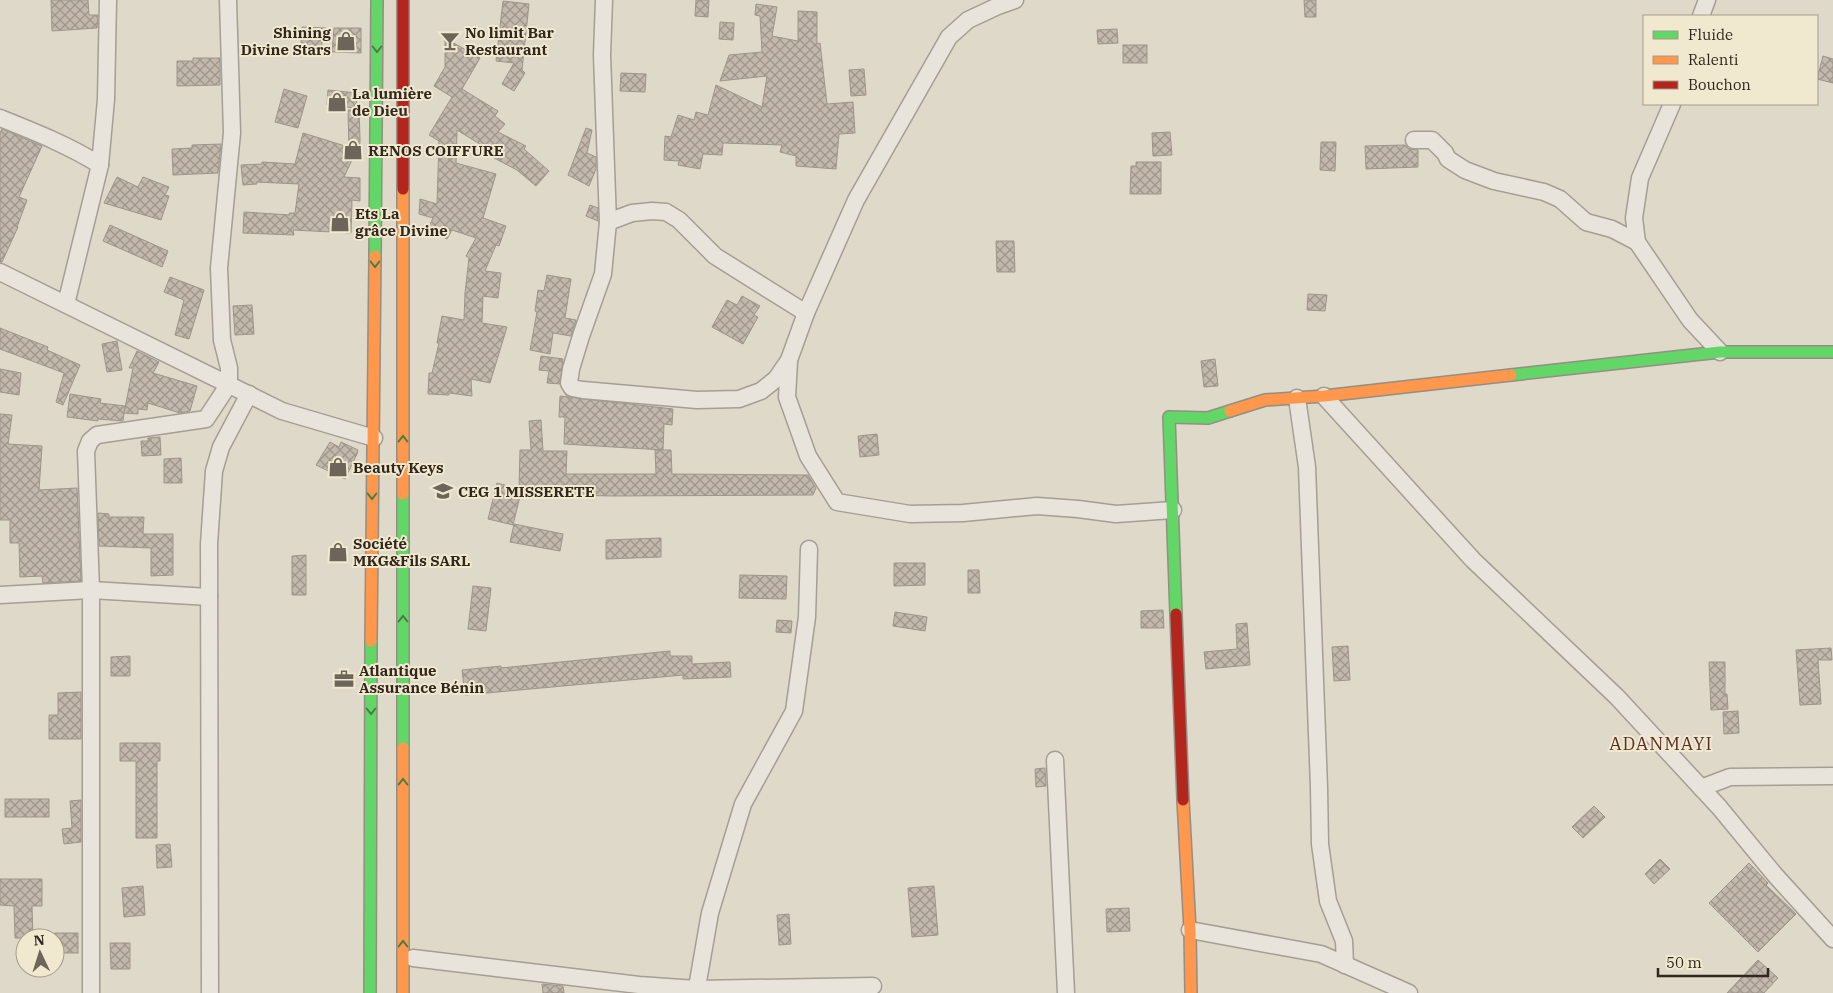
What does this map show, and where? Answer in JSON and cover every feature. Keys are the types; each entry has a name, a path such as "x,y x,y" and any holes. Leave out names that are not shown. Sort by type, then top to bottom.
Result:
{"main road":[{"path":"370,993 372,466 374,438 377,0"},
{"path":"403,0 403,993"},
{"path":"1191,993 1169,417 1208,418 1265,400 1324,396 1720,352 1833,352"}],"street":[{"path":"66,304 100,165 106,99 108,0"},
{"path":"91,993 91,590 86,451 90,441 97,435 206,419 229,384 229,368 222,340 220,268 232,133 228,0"},
{"path":"413,993 414,0"},
{"path":"604,0 602,55 608,222 603,274 571,369 569,383 572,388 697,400 739,399 761,391 776,379 789,360 806,313 856,200 949,37 968,20 1016,0"},
{"path":"1701,15 1707,0"},
{"path":"1672,105 1640,178 1634,218 1638,242 1690,320 1720,352"},
{"path":"0,118 54,139 100,165"},
{"path":"1414,140 1432,140 1454,164 1464,170 1494,181 1544,192 1560,199 1586,222 1612,229 1638,242"},
{"path":"608,222 632,213 666,212 679,220 715,256 806,313"},
{"path":"0,272 282,411 374,438"},
{"path":"789,360 787,397 808,456 837,502 910,514 963,513 1037,506 1116,514 1172,510"},
{"path":"210,993 209,544 214,471 221,447 249,394"},
{"path":"1324,396 1473,560 1617,698 1719,807 1774,875 1833,939"},
{"path":"1297,398 1307,467 1320,844 1328,901 1344,941 1345,965"},
{"path":"696,991 710,913 742,804 794,711 808,617 808,549"},
{"path":"0,595 91,590 209,598"},
{"path":"1054,760 1066,993"},
{"path":"1701,788 1730,777 1833,776"},
{"path":"1190,930 1321,954 1408,993"},
{"path":"413,958 696,991 873,986"}],"building":[{"path":"51,0 88,0 89,15 98,15 97,28 52,31"},
{"path":"696,0 709,0 708,17 695,16"},
{"path":"1304,0 1316,0 1316,17 1305,17"},
{"path":"503,1 529,4 522,70 525,73 514,91 502,84 514,63 496,61"},
{"path":"756,4 777,7 772,36 798,41 798,11 817,12 817,44 820,43 827,104 853,102 855,133 839,134 836,169 796,166 796,156 780,152 782,145 723,143 722,155 703,154 700,169 678,165 679,161 664,160 665,136 671,137 678,115 694,120 696,112 708,115 716,85 762,107 767,76 720,81 729,55 762,52 760,16 755,15"},
{"path":"720,22 734,23 733,40 719,39"},
{"path":"302,27 326,28 320,51 308,51 308,46 301,46"},
{"path":"334,28 361,28 361,53 332,52"},
{"path":"1117,29 1118,43 1098,44 1097,30"},
{"path":"445,38 480,58 462,89 498,111 495,116 505,124 498,132 526,146 524,149 549,171 536,186 517,170 494,158 496,154 457,130 456,163 496,174 483,218 506,226 499,246 496,245 485,271 501,273 498,298 483,296 482,323 507,327 490,383 471,379 472,396 449,393 449,395 428,394 429,373 432,373 439,343 437,343 442,316 464,320 469,258 466,256 476,238 452,230 447,239 428,229 433,218 419,214 420,199 437,204 439,141 429,135 452,97 434,86 445,67"},
{"path":"1123,45 1147,45 1147,63 1123,63"},
{"path":"1823,56 1833,59 1833,83 1818,79"},
{"path":"193,58 220,58 220,85 177,86 177,61 193,61"},
{"path":"864,69 866,95 851,96 849,70"},
{"path":"621,73 646,74 645,92 620,91"},
{"path":"284,89 307,96 298,128 275,122"},
{"path":"328,90 357,93 356,108 327,105"},
{"path":"348,110 359,110 360,138 360,143 344,177 360,178 360,201 352,200 351,233 293,230 294,235 243,233 244,212 290,215 289,213 295,213 299,184 256,182 257,184 243,185 241,165 262,164 262,162 295,164 303,133 349,149"},
{"path":"586,128 592,130 587,153 596,157 596,169 589,186 568,175"},
{"path":"2,129 42,146 19,197 27,200 18,227 2,262 0,262 0,133"},
{"path":"1170,132 1172,155 1153,156 1152,133"},
{"path":"1321,142 1336,142 1335,171 1320,170"},
{"path":"221,144 218,173 173,175 172,149 192,148 192,145"},
{"path":"1405,145 1409,149 1418,150 1418,167 1366,169 1365,146"},
{"path":"1136,162 1161,162 1161,194 1130,194 1131,166 1136,166"},
{"path":"117,177 138,187 143,177 169,187 165,195 169,196 161,220 104,203"},
{"path":"590,205 598,208 598,221 586,216"},
{"path":"110,225 168,251 162,267 103,241"},
{"path":"996,241 1014,241 1015,272 997,272"},
{"path":"547,275 571,279 565,318 576,320 571,336 553,333 550,354 530,350 537,312 535,311 538,290 544,291"},
{"path":"170,277 204,290 189,339 175,335 184,300 164,292"},
{"path":"1308,294 1327,295 1325,311 1307,310"},
{"path":"742,296 760,306 754,315 758,317 743,344 712,327 727,300 737,305"},
{"path":"252,305 254,334 235,335 233,306"},
{"path":"0,328 48,347 47,350 80,365 63,405 56,402 64,373 0,349"},
{"path":"117,341 122,370 107,372 102,344"},
{"path":"137,351 159,362 153,373 197,386 190,411 180,413 148,403 147,410 138,409 138,414 124,413 133,368 129,368"},
{"path":"541,356 563,359 560,384 547,383 549,371 539,370"},
{"path":"1215,359 1218,386 1204,387 1201,361"},
{"path":"0,369 21,373 19,395 0,392"},
{"path":"70,394 101,399 100,403 125,406 123,421 98,419 98,421 67,417"},
{"path":"560,396 673,409 672,425 664,424 663,450 564,444 565,417 559,417"},
{"path":"0,414 12,415 8,444 42,446 39,490 77,488 81,581 43,583 42,576 20,577 19,543 10,543 10,520 0,520"},
{"path":"541,420 543,451 567,451 566,474 656,474 655,450 671,450 672,474 808,475 816,488 813,495 614,496 521,492 513,525 488,519 497,483 519,489 520,450 531,450 529,421"},
{"path":"877,434 879,455 860,457 858,436"},
{"path":"160,437 161,455 142,456 141,441"},
{"path":"330,442 339,447 341,442 358,450 345,479 316,465"},
{"path":"181,458 182,483 164,483 164,459"},
{"path":"98,513 109,514 109,517 144,517 143,534 173,534 173,575 151,576 151,548 99,546"},
{"path":"514,524 563,534 560,551 510,542"},
{"path":"661,538 661,557 606,559 606,540"},
{"path":"306,555 306,595 292,595 292,556"},
{"path":"894,563 925,563 925,585 894,586"},
{"path":"968,570 979,570 980,593 968,593"},
{"path":"740,575 787,576 786,599 739,598"},
{"path":"473,586 491,588 486,631 468,629"},
{"path":"1163,610 1164,628 1141,628 1141,611"},
{"path":"895,612 927,617 925,631 893,626"},
{"path":"777,620 792,621 791,633 776,632"},
{"path":"1247,623 1250,665 1206,669 1204,652 1237,649 1236,624"},
{"path":"1348,646 1350,680 1334,681 1332,647"},
{"path":"1831,648 1832,660 1818,660 1821,704 1800,705 1796,650"},
{"path":"670,651 670,656 692,656 692,664 730,662 731,677 683,679 683,675 465,695 462,670 501,666 501,668"},
{"path":"130,656 130,676 111,676 111,657"},
{"path":"1709,662 1725,662 1725,694 1727,694 1728,709 1711,710"},
{"path":"81,692 81,739 49,739 49,715 58,715 58,693"},
{"path":"1738,711 1739,733 1724,734 1723,712"},
{"path":"120,743 160,743 160,761 157,761 157,838 136,838 136,761 120,761"},
{"path":"1045,768 1046,786 1036,787 1035,769"},
{"path":"5,799 49,799 49,817 5,817"},
{"path":"81,800 81,842 64,844 62,829 72,828 70,801"},
{"path":"1594,806 1605,817 1583,838 1572,827"},
{"path":"170,844 172,867 157,868 156,845"},
{"path":"1660,859 1670,869 1654,884 1645,874"},
{"path":"1749,863 1768,883 1766,885 1796,914 1758,952 1709,903"},
{"path":"0,879 42,879 42,906 32,906 33,928 15,928 15,938 14,906 0,905"},
{"path":"143,886 145,915 124,917 122,888"},
{"path":"934,886 938,935 912,937 908,888"},
{"path":"1129,908 1130,931 1107,932 1106,909"},
{"path":"789,914 791,944 779,945 777,915"},
{"path":"65,933 78,933 78,953 65,953"},
{"path":"110,943 130,943 130,969 111,969"},
{"path":"1758,960 1778,978 1764,993 1727,993"},
{"path":"542,984 563,986 564,993 543,993"}],"traffic: fast":[{"path":"375,256 377,0"},
{"path":"1511,375 1720,352 1833,352"},
{"path":"1176,614 1169,417 1208,418 1230,411"},
{"path":"403,494 403,748"},
{"path":"370,993 371,641"}],"traffic: slow":[{"path":"403,189 403,494"},
{"path":"371,641 375,256"},
{"path":"1230,411 1265,400 1324,396 1511,375"},
{"path":"403,748 403,993"},
{"path":"1183,800 1190,930 1191,993"}],"traffic: jam":[{"path":"403,0 403,189"},
{"path":"1176,614 1183,800"}],"place":[{"name":"Shining Divine Stars","path":"346,41"},
{"name":"No limit Bar Restaurant","path":"450,41"},
{"name":"La lumière de Dieu","path":"337,102"},
{"name":"RENOS COIFFURE","path":"353,150"},
{"name":"Ets La grâce Divine","path":"340,222"},
{"name":"Beauty Keys","path":"338,467"},
{"name":"CEG 1 MISSERETE","path":"443,491"},
{"name":"Société MKG&Fils SARL","path":"338,552"},
{"name":"Atlantique Assurance Bénin","path":"344,679"}],"district":[{"name":"ADANMAYI","path":"1661,743"}]}
